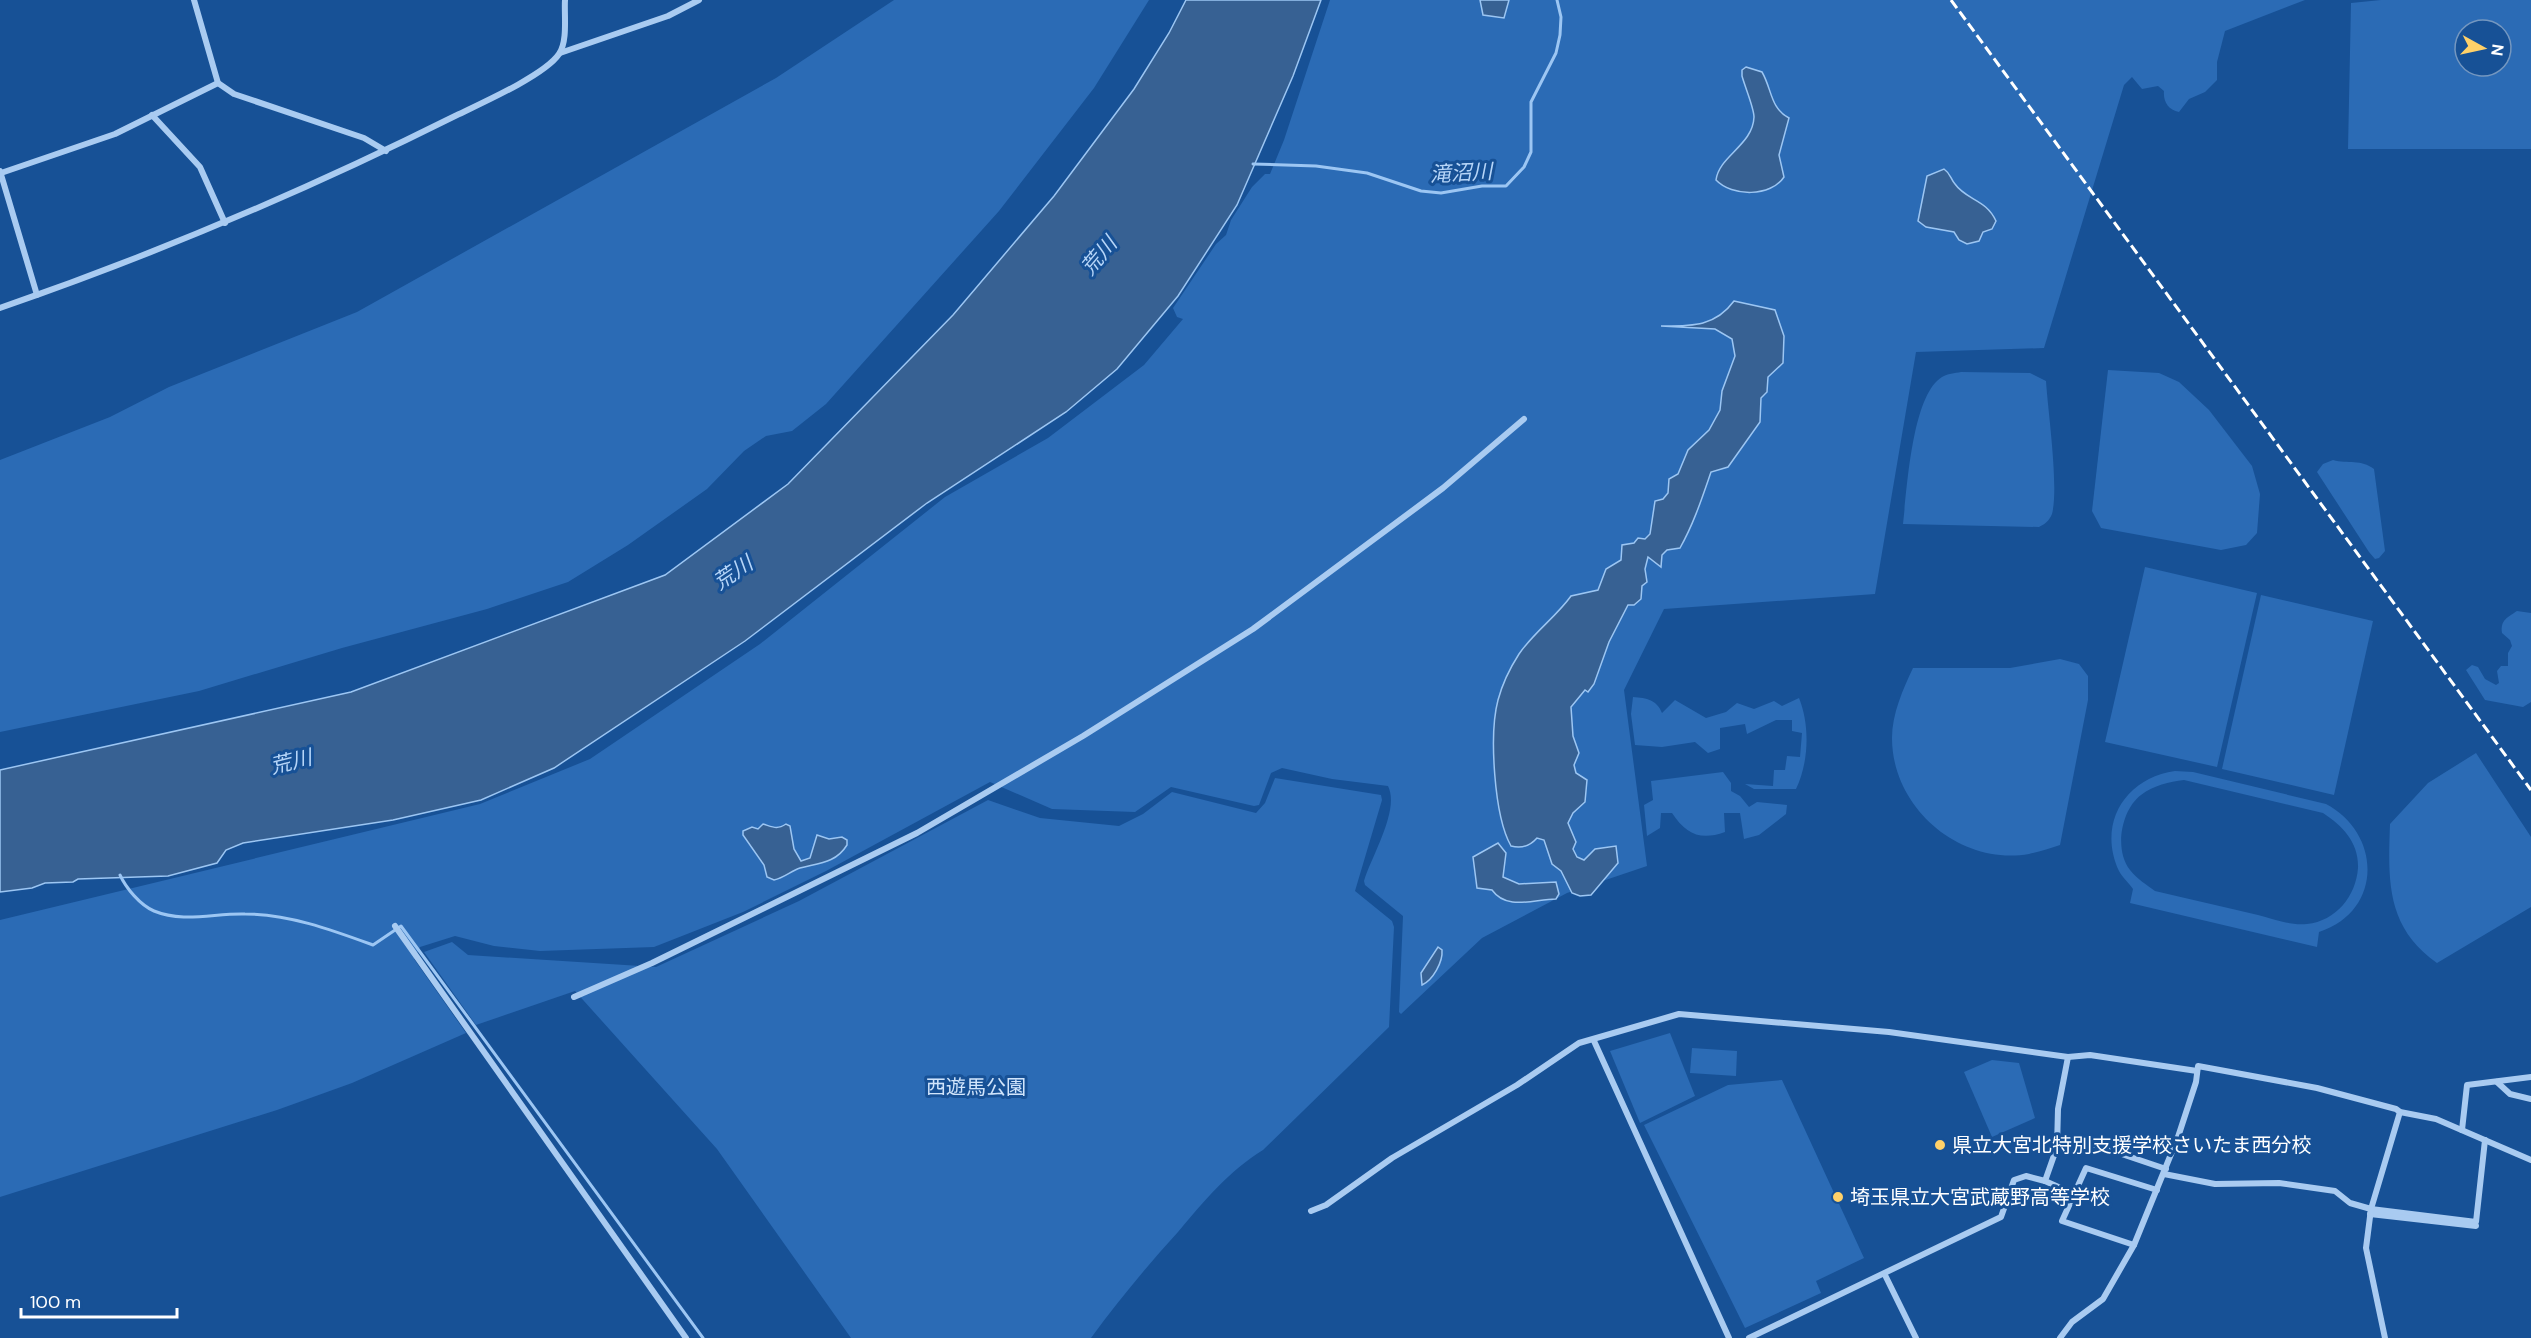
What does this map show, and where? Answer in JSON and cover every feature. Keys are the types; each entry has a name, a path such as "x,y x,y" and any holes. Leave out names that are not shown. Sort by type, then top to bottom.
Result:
{"street":[{"path":"194,0 218,82 234,94 363,138 386,151"},
{"path":"560,53 564,38 565,0"},
{"path":"0,308 225,223 386,151 533,74 560,53 669,16 699,0"},
{"path":"37,295 0,172 115,134 218,82"},
{"path":"152,115 201,167 225,223"},
{"path":"574,997 663,958 917,833 1083,736 1253,629 1443,488 1524,419"},
{"path":"395,926 686,1338"},
{"path":"1311,1211 1326,1205 1392,1158 1517,1085 1579,1043 1594,1041 1679,1014 1889,1032 2068,1057 2090,1055 2197,1071"},
{"path":"1594,1041 1729,1338"},
{"path":"2045,1181 2057,1147 2058,1109 2068,1057"},
{"path":"2060,1338 2072,1322 2103,1299 2134,1245 2165,1172 2196,1082 2198,1066 2294,1083 2396,1109 2400,1112 2436,1119 2531,1160"},
{"path":"2462,1130 2467,1086 2531,1077"},
{"path":"2497,1082 2510,1094 2531,1099"},
{"path":"2385,1338 2366,1248 2370,1212 2400,1112"},
{"path":"2370,1212 2476,1222 2485,1140"},
{"path":"2089,1143 2165,1172 2215,1184 2279,1183 2335,1191 2350,1203 2370,1212 2476,1226"},
{"path":"2134,1245 2062,1221 2086,1168 2157,1190"},
{"path":"1749,1338 1885,1275 2001,1217 2014,1180 2026,1176 2045,1181 2074,1194"},
{"path":"1885,1275 1916,1338"}],"green space":[{"path":"894,0 1149,0 1094,88 999,211 826,404 792,431 766,436 744,451 707,489 628,545 568,582 487,609 342,648 199,691 0,732 0,460 110,417 169,387 357,312 776,78"},
{"path":"1330,0 2305,0 2225,31 2217,62 2217,80 2205,92 2189,99 2179,112 2167,104 2164,91 2158,86 2142,89 2132,77 2124,85 2044,348 1916,352 1875,594 1664,609 1624,690 1647,866 1567,893 1482,938 1401,1014 1399,1012 1403,916 1365,885 1364,881 1388,820 1391,796 1388,786 1332,779 1282,768 1271,773 1259,805 1254,806 1171,787 1135,812 1052,809 990,782 826,871 743,912 654,947 540,951 494,946 455,936 420,947 414,959 466,1033 352,1083 277,1110 0,1197 0,920 480,804 590,759 760,644 945,497 1048,438 1144,365 1183,319 1177,317 1173,308 1216,244 1226,235 1231,220 1252,187 1265,174 1270,174 1284,140"},
{"path":"2381,0 2531,0 2531,149 2348,149 2351,3"},
{"path":"2108,370 2159,373 2179,382 2209,410 2252,466 2260,494 2257,533 2246,545 2221,550 2101,528 2092,511"},
{"path":"1961,372 2030,373 2046,381 2054,468 2054,502 2051,516 2039,527 1903,524 1909,467 1924,403 1932,387 1942,377"},
{"path":"2333,460 2359,463 2374,469 2385,551 2379,558 2375,559 2369,552 2317,472 2323,464"},
{"path":"2145,567 2257,593 2217,767 2105,742"},
{"path":"2261,595 2373,621 2334,795 2222,769"},
{"path":"2517,611 2531,613 2531,702 2523,707 2485,700 2466,670 2472,665 2478,667 2485,679 2496,685 2499,683 2497,671 2501,666 2508,666 2508,653 2512,646 2510,640 2502,633 2502,625 2505,619"},
{"path":"2060,659 2079,664 2088,676 2088,700 2060,845 2029,854 2003,855 1978,851 1955,841 1935,827 1917,809 1904,787 1895,764 1892,738 1894,720 1913,668 2010,668"},
{"path":"1633,697 1651,701 1662,713 1675,700 1706,718 1726,712 1737,703 1754,709 1774,701 1782,706 1799,698 1805,720 1806,755 1796,789 1754,789 1745,784 1773,786 1774,770 1785,770 1787,756 1800,757 1802,733 1792,731 1792,720 1776,720 1747,734 1745,724 1720,728 1720,749 1708,753 1695,742 1662,747 1635,745 1631,714"},
{"path":"2476,753 2531,837 2531,907 2437,963 2420,949 2399,918 2389,865 2390,824 2428,783"},
{"path":"2175,771 2193,772 2326,804 2344,817 2358,834 2365,852 2368,871 2364,890 2355,907 2340,922 2319,932 2317,947 2130,903 2133,889 2119,871 2113,853 2111,837 2114,821 2120,806 2130,793 2157,775","holes":["2184,780 2323,813 2337,824 2353,843 2358,868 2353,888 2343,905 2327,918 2307,924 2282,922 2155,891 2130,870 2122,852 2122,831 2129,810 2141,795 2162,784"]},
{"path":"1723,772 1731,783 1731,791 1740,796 1749,807 1757,802 1787,805 1786,814 1759,835 1744,839 1740,813 1724,813 1725,832 1708,836 1688,831 1672,813 1661,813 1660,828 1647,836 1644,805 1653,800 1651,781"},
{"name":"西遊馬公園","path":"1275,778 1381,795 1382,800 1355,891 1392,921 1394,927 1389,1027 1263,1150 1239,1167 1218,1187 1144,1271 1091,1338 851,1338 717,1149 575,991 476,1025 424,952 452,942 468,955 656,967 799,901 988,800 1040,818 1119,826 1143,814 1172,792 1256,813 1265,803"},
{"path":"1670,1033 1695,1096 1640,1123 1610,1051"},
{"path":"1692,1048 1737,1051 1736,1076 1690,1073"},
{"path":"1992,1060 2019,1063 2035,1118 1992,1137 1964,1072"},
{"path":"1782,1080 1864,1258 1816,1281 1821,1293 1745,1328 1644,1125 1728,1085"}],"water":[{"name":"荒川","path":"1186,0 1321,0 1293,76 1237,205 1178,296 1117,369 1066,412 927,503 745,641 554,768 481,800 393,820 243,843 226,850 217,863 168,876 78,879 73,882 45,883 32,888 0,892 0,770 351,692 665,575 788,484 953,315 1054,196 1134,89 1169,33"},
{"path":"1480,0 1509,0 1504,18 1483,15"},
{"path":"1746,67 1762,72 1775,104 1789,118 1779,155 1784,177 1770,188 1741,192 1723,186 1716,180 1723,164 1742,143 1752,127 1754,113 1742,76 1742,70"},
{"path":"1944,169 1960,189 1987,208 1996,221 1992,229 1983,232 1979,241 1967,244 1959,240 1954,232 1926,227 1918,221 1927,176"},
{"path":"1734,301 1775,310 1784,336 1783,363 1768,377 1767,392 1761,398 1760,422 1728,467 1711,472 1694,520 1680,548 1667,550 1662,555 1661,567 1648,557 1645,569 1647,582 1642,586 1641,599 1634,605 1628,605 1609,642 1594,684 1588,692 1585,690 1571,707 1573,736 1579,753 1574,765 1576,773 1587,780 1585,802 1573,813 1568,823 1576,842 1573,849 1577,857 1584,860 1595,849 1616,846 1618,863 1591,895 1580,896 1572,893 1561,871 1552,864 1544,840 1537,838 1526,846 1515,847 1511,846 1505,833 1495,774 1494,733 1498,700 1512,665 1531,639 1571,596 1598,590 1606,569 1621,560 1622,545 1634,543 1638,538 1645,539 1650,534 1655,501 1663,499 1668,493 1669,479 1678,474 1688,450 1709,430 1720,410 1722,391 1735,356 1732,339 1715,329 1661,326 1702,323 1719,316"},
{"path":"763,824 775,827 786,824 790,826 794,849 801,861 810,858 817,835 829,839 842,837 847,840 847,845 832,859 800,868 774,880 767,877 764,865 743,835 743,831 752,827 758,829"},
{"path":"1498,843 1506,853 1503,877 1519,884 1556,882 1559,894 1556,899 1513,902 1498,896 1492,890 1477,888 1473,857"},
{"path":"1438,947 1442,950 1439,965 1430,979 1422,985 1421,973"}],"waterway":[{"name":"滝沼川","path":"1253,164 1316,166 1367,173 1421,191 1441,193 1482,186 1506,186 1524,167 1531,152 1531,102 1556,53 1560,35 1561,17 1557,0"},
{"path":"120,875 139,900 154,911 165,915 188,917 245,914 278,917 326,929 373,945 401,926 703,1338"}],"railway":[{"path":"1951,0 2531,790"}],"place":[{"name":"県立大宮北特別支援学校さいたま西分校","path":"1940,1145"},
{"name":"埼玉県立大宮武蔵野高等学校","path":"1838,1197"}]}
